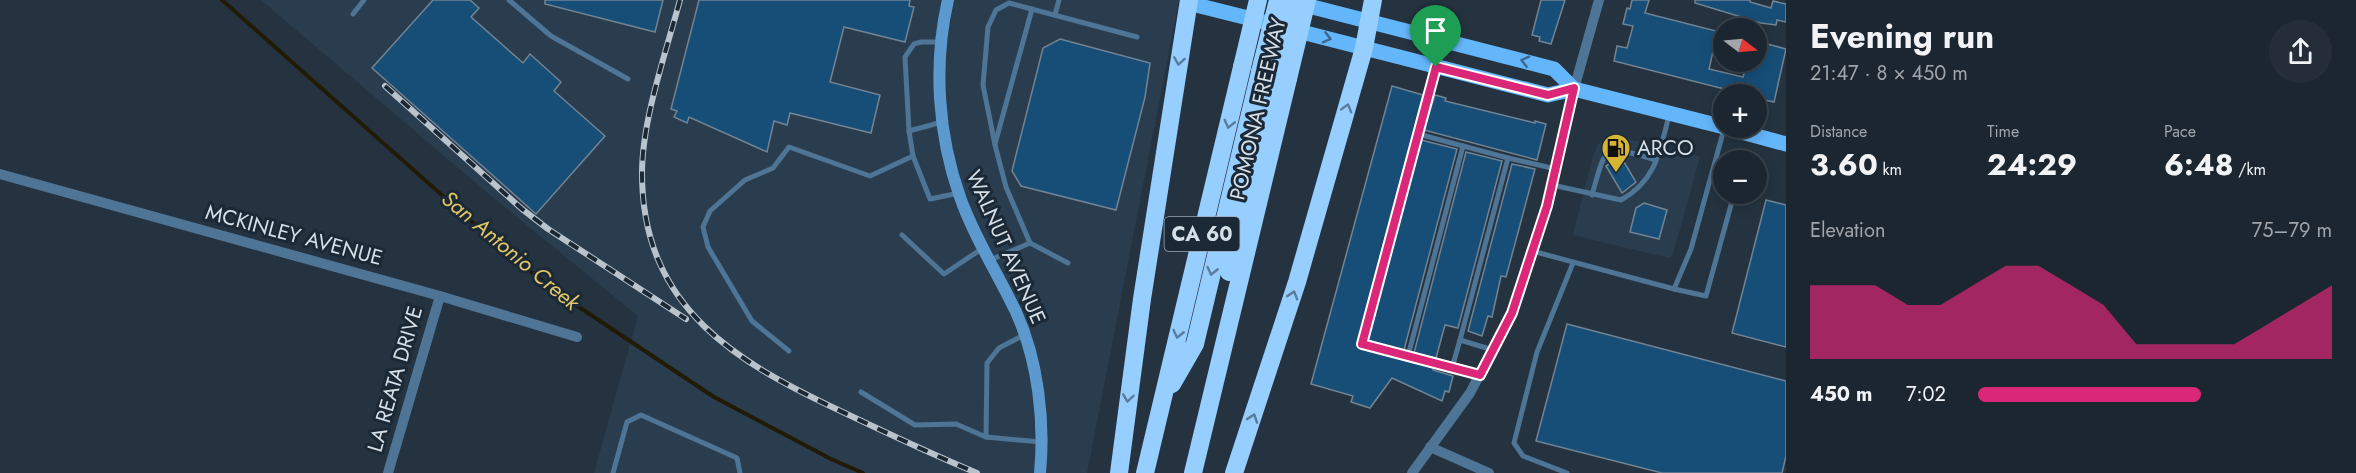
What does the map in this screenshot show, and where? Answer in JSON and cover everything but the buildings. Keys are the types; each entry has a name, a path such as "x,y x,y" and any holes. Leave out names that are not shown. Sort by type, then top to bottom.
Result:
{"highway":[{"name":"POMONA FREEWAY","path":"1193,473 1210,407 1266,73 1258,0"},
{"path":"1266,73 1278,0"},
{"path":"1266,73 1293,0"},
{"name":"POMONA FREEWAY","path":"1145,473 1162,401 1266,73 1307,0"},
{"path":"1234,473 1297,282 1365,48 1373,0"},
{"path":"1119,473 1185,1"}],"main road":[{"path":"1283,0 1554,69 1574,88"},
{"path":"1185,1 1548,95 1574,88 1713,124"},
{"path":"1764,138 1786,144"}],"street":[{"name":"WALNUT AVENUE","path":"948,0 938,79 950,168 959,193 1017,315 1024,335 1037,385 1041,442 1040,473"},
{"path":"1412,473 1470,393 1512,313 1552,185 1574,88 1599,0"},
{"name":"MCKINLEY AVENUE","path":"0,174 577,336"},
{"name":"LA REATA DRIVE","path":"388,473 440,296"},
{"path":"1430,447 1489,473"}],"lane":[{"path":"353,14 364,0"},
{"path":"509,0 551,36 628,79"},
{"path":"1056,15 1059,0"},
{"path":"1068,263 1030,243 1006,187 994,145 983,85 988,27 996,10 1009,3 1137,37"},
{"path":"994,145 1032,9"},
{"path":"942,42 914,44 905,57 909,131 913,156 930,199 959,193"},
{"path":"1436,67 1362,344 1480,375"},
{"path":"1552,185 1621,200 1628,197 1650,175 1669,112"},
{"path":"909,131 942,122"},
{"path":"1418,134 1556,169"},
{"path":"1674,289 1691,249 1722,138"},
{"path":"1408,356 1463,146"},
{"path":"789,351 752,321 720,269 708,247 704,227 710,211 745,180 773,168 789,147 870,176 913,156"},
{"path":"1592,195 1603,157 1611,151 1618,149 1656,160"},
{"path":"1452,368 1509,158"},
{"path":"1532,251 1706,296 1731,204"},
{"path":"902,235 944,274 984,247"},
{"path":"990,260 1030,243"},
{"path":"1567,473 1553,471 1523,456 1514,442 1537,352 1573,263"},
{"path":"986,437 987,363 999,348 1024,335"},
{"path":"1460,340 1493,350"},
{"path":"861,392 915,425 956,424 986,437 1041,442"},
{"path":"613,473 627,422 641,415 737,458 740,473"}],"shaded area":[{"path":"261,0 1179,0 1087,473 594,473 638,316 490,195"},
{"path":"1616,136 1700,157 1673,254 1669,258 1573,235 1598,144"}],"waterway":[{"name":"San Antonio Creek","path":"222,0 506,252 558,293 714,397 831,459 863,473"}],"railway":[{"path":"680,0 650,109 642,173 646,221 659,261 678,296 704,326 735,352 770,375 809,396 977,473"},
{"path":"385,86 522,209 548,229 686,319"}],"place":[{"name":"ARCO","path":"1616,174"}],"route":[{"path":"1436,67 1548,95 1574,88 1547,206 1512,313 1480,375 1362,344 1436,67"}]}
